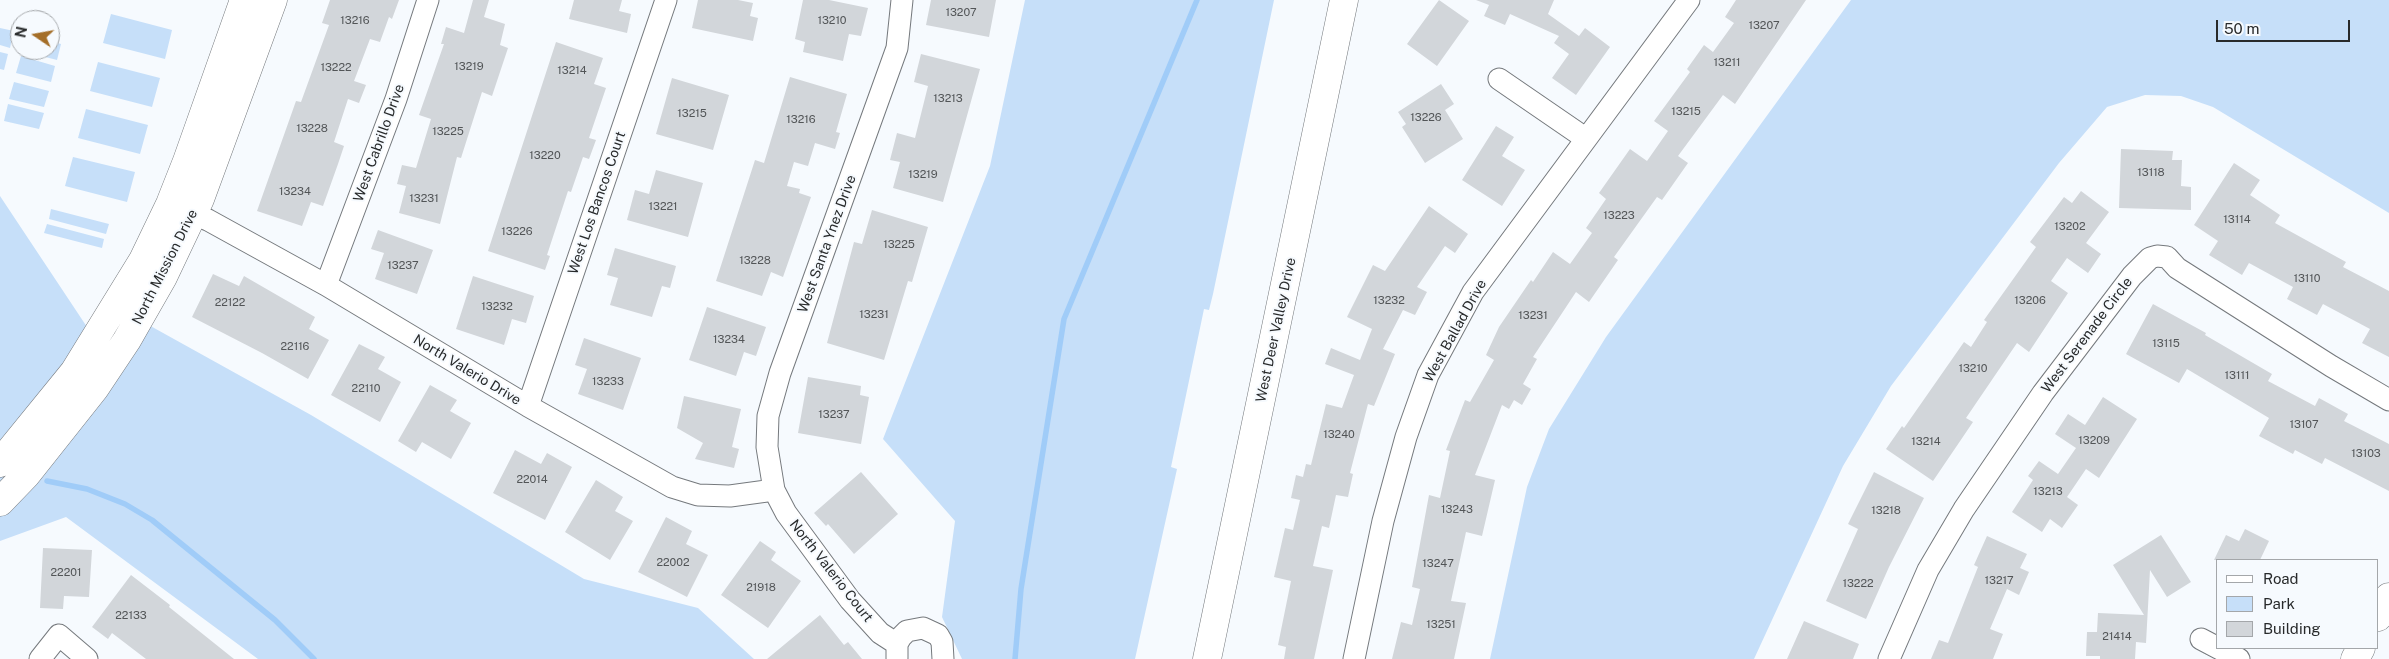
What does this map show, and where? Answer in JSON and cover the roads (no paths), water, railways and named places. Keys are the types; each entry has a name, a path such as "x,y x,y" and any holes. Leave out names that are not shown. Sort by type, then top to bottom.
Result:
{"street":[{"name":"North Mission Drive","path":"0,502 60,434 112,365 163,277 208,105 244,0"},
{"name":"North Mission Drive","path":"0,463 49,405 86,353 142,260 182,209 273,0"},
{"name":"West Cabrillo Drive","path":"326,285 396,99 428,0"},
{"name":"West Los Bancos Court","path":"528,406 666,0"},
{"name":"West Santa Ynez Drive","path":"774,490 768,447 768,416 783,363 896,48 902,0"},
{"name":"West Deer Valley Drive","path":"1207,659 1344,0"},
{"name":"West Ballad Drive","path":"1354,659 1383,521 1406,437 1428,375 1473,292 1585,138 1689,0"},
{"path":"1499,79 1585,138"},
{"name":"North Valerio Drive","path":"182,209 326,285 528,406 672,487 698,495 730,496 774,490"},
{"name":"West Serenade Circle","path":"1889,659 1928,570 1964,508 2043,393 2132,276 2150,258 2157,256 2166,257 2193,278 2331,366 2389,400"},
{"name":"North Valerio Court","path":"774,490 801,535 850,600 897,652 907,631 923,628 931,630 942,642 944,650 943,659"},
{"path":"2379,615 2389,597"},
{"path":"40,659 59,635 88,659"},
{"path":"2201,639 2216,647"},
{"path":"2220,649 2240,659"}],"waterway":[{"path":"1015,659 1021,589 1064,319 1197,0"},
{"path":"47,481 87,489 125,504 152,520 275,620 314,659"}]}
